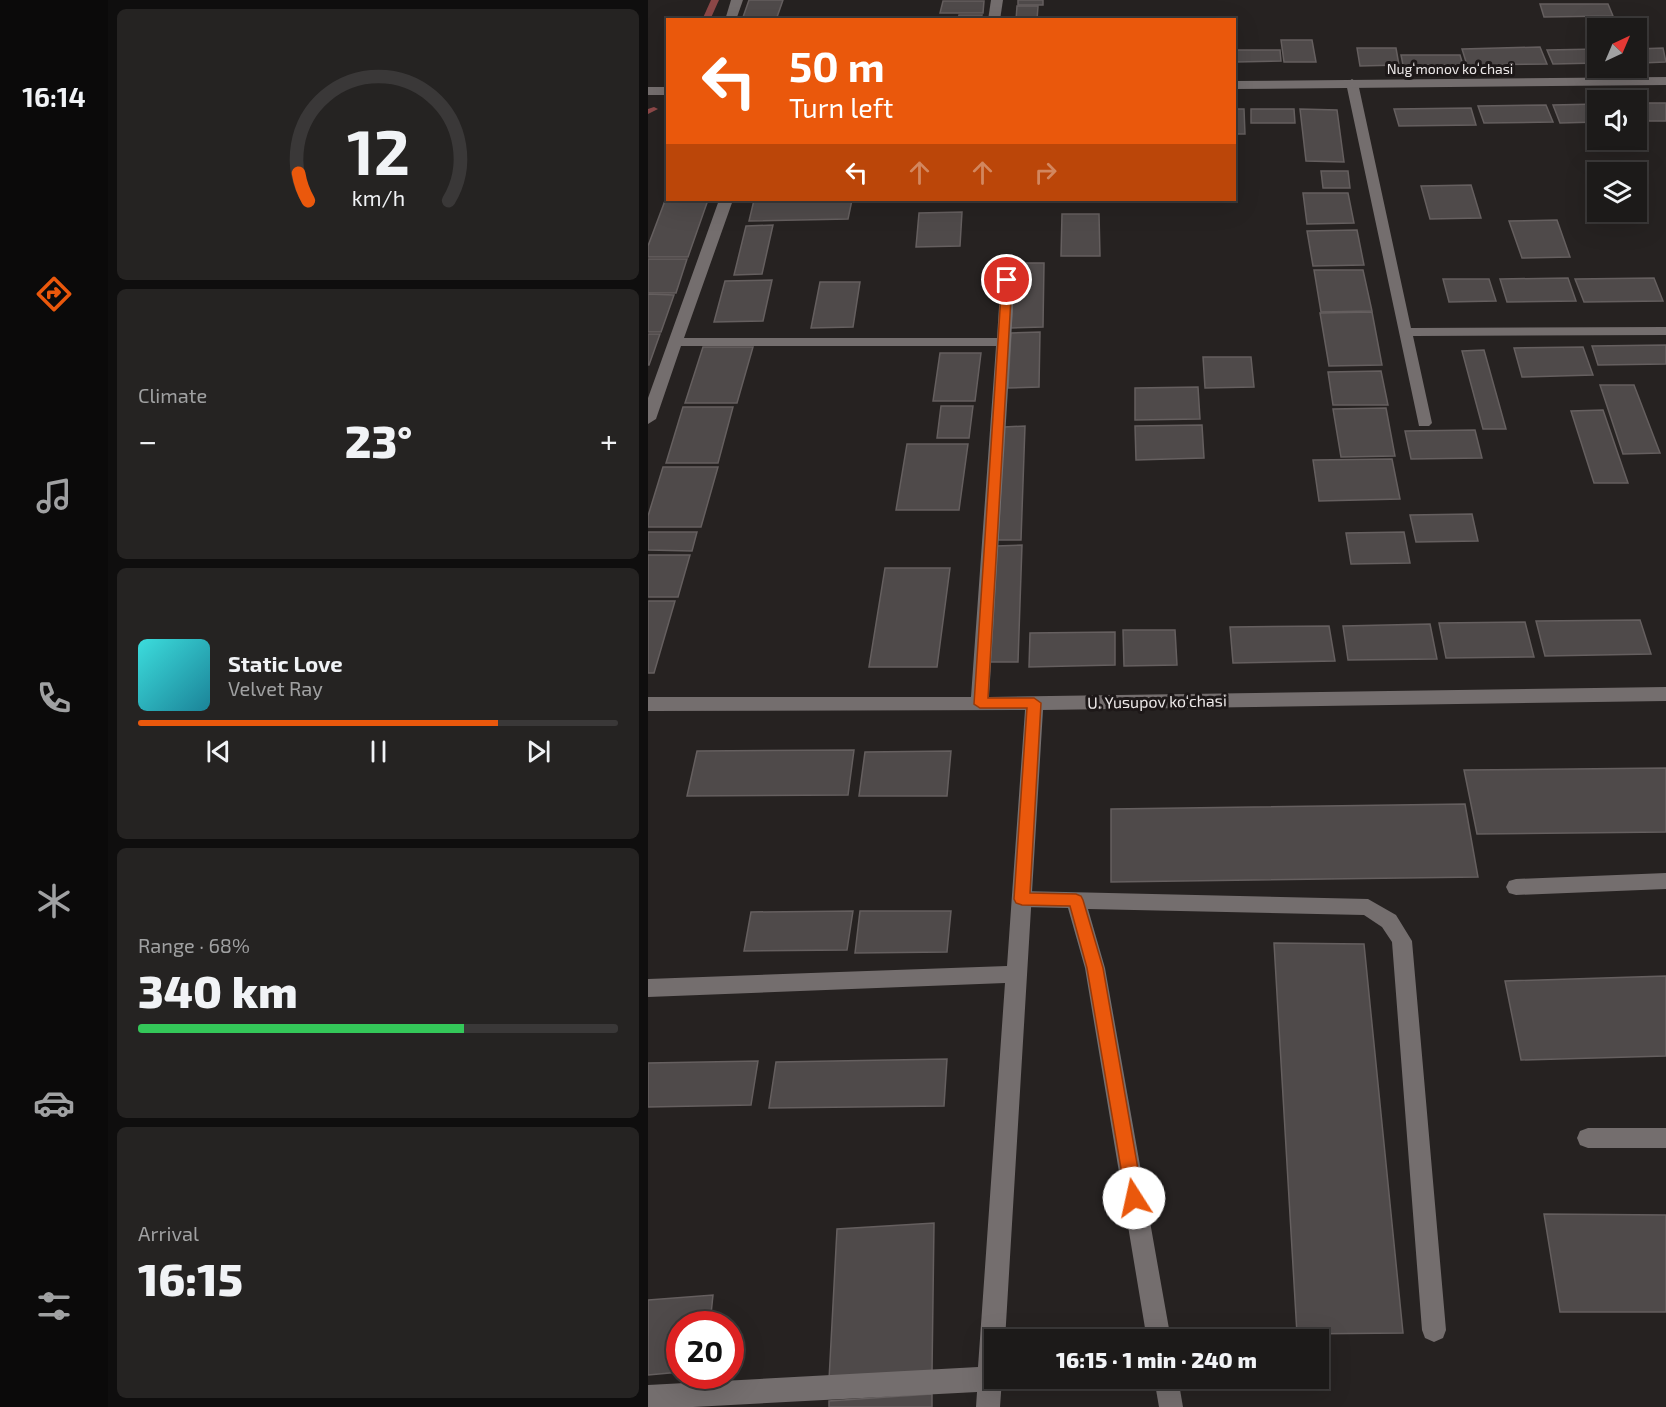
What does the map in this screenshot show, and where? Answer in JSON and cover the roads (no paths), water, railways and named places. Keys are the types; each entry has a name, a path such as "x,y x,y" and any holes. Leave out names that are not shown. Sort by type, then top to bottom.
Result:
{"street":[{"path":"731,18 737,0"},
{"path":"994,18 997,0"},
{"name":"Nugʻmonov koʻchasi","path":"1236,85 1666,81"},
{"path":"1352,83 1424,423"},
{"path":"648,91 666,91"},
{"path":"648,419 726,201"},
{"path":"980,704 1009,259"},
{"path":"1406,332 1666,331"},
{"path":"675,342 1003,342"},
{"name":"U. Yusupov ko‘chasi","path":"648,704 980,704 1666,694"},
{"path":"993,1329 1034,703"},
{"path":"1516,887 1666,881"},
{"path":"1022,899 1368,907 1389,921 1402,941 1434,1330"},
{"path":"1076,900 1095,968 1157,1329"},
{"path":"648,988 1018,974"},
{"path":"1588,1138 1666,1138"},
{"path":"648,1397 984,1379"},
{"path":"988,1407 989,1389"},
{"path":"1168,1389 1171,1407"}],"waterway":[{"path":"707,18 715,0"},
{"path":"648,112 654,109"}]}
